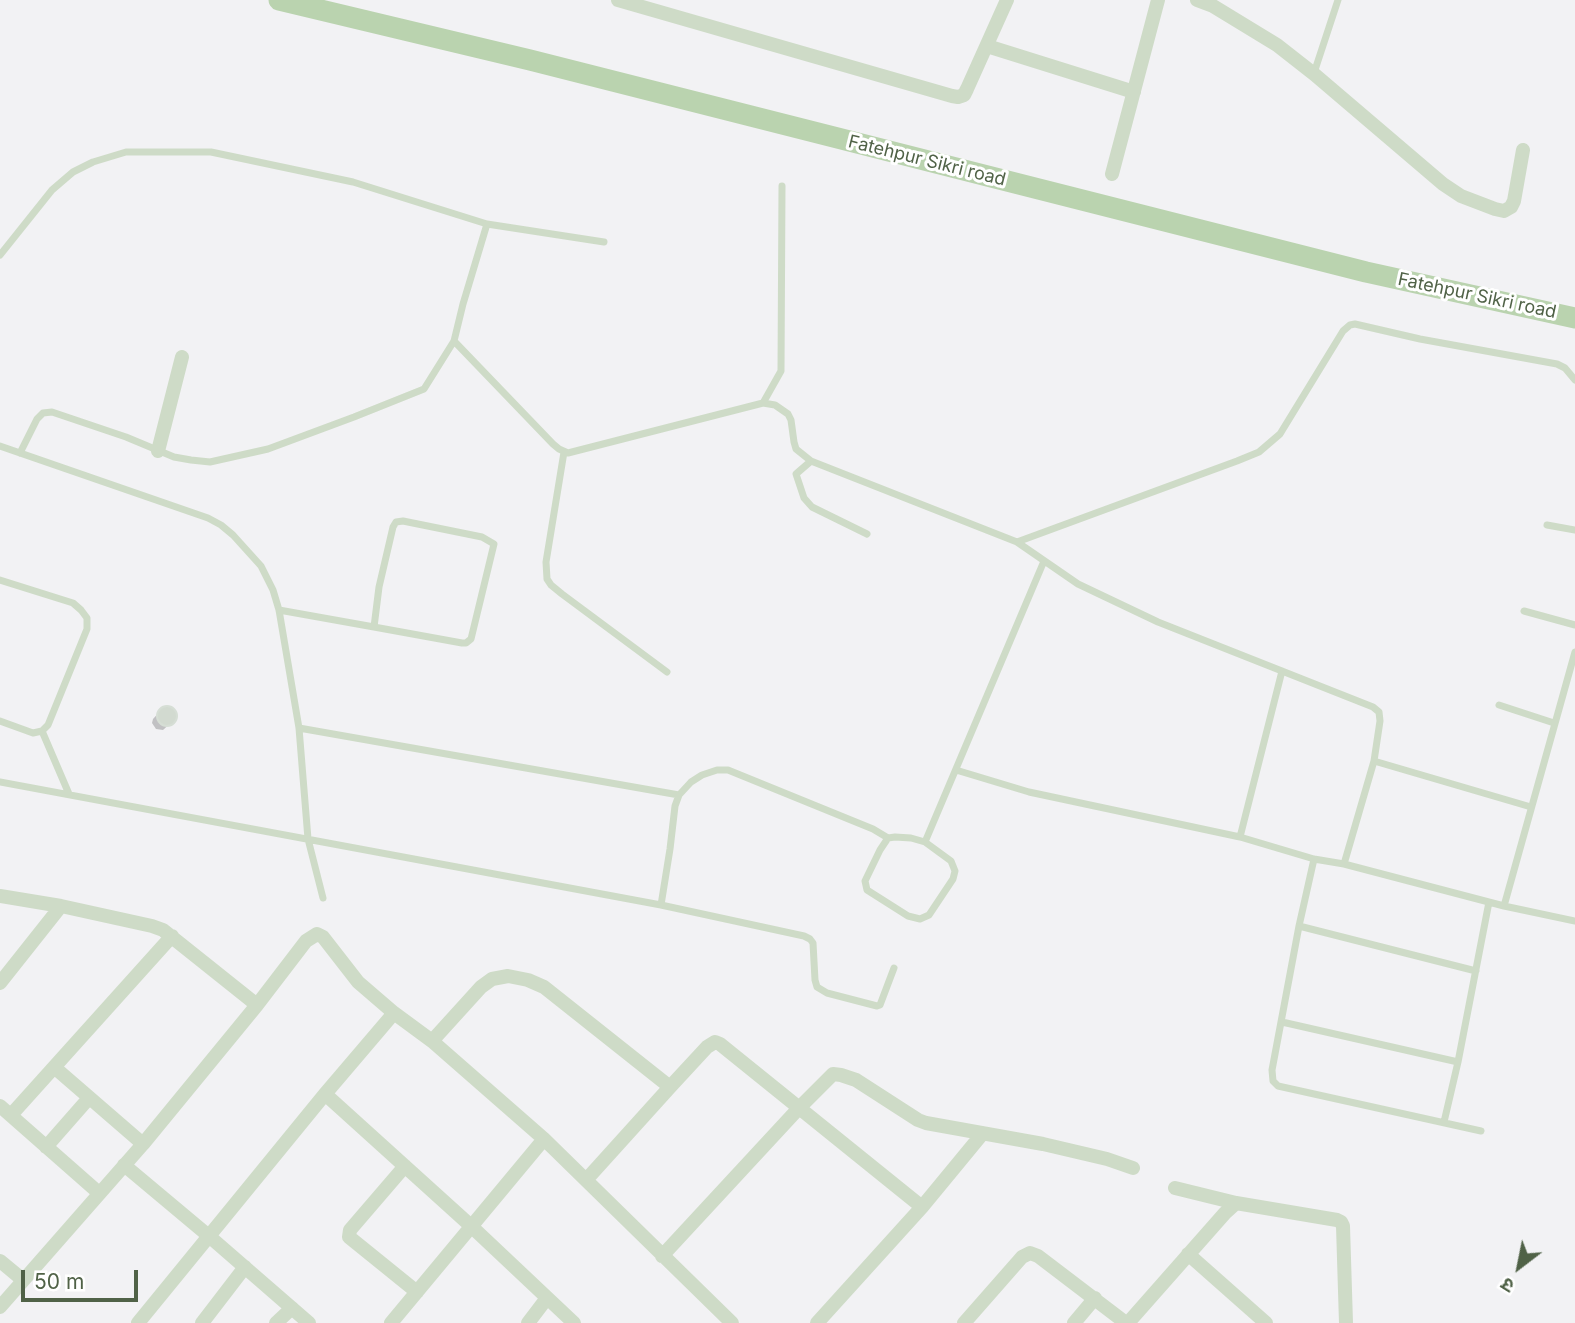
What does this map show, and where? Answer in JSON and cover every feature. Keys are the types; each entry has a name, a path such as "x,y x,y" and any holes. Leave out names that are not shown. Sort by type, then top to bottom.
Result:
{"main road":[{"name":"Fatehpur Sikri road","path":"279,0 543,63 1366,272 1575,318"}],"street":[{"path":"618,0 661,6 952,96 964,95 1007,0"},
{"path":"1112,174 1158,0"},
{"path":"1197,0 1214,3 1277,44 1461,196 1504,211 1511,207 1523,149"},
{"path":"987,46 1134,92"},
{"path":"158,451 182,357"},
{"path":"0,896 61,906 163,930 257,1005"},
{"path":"0,983 61,906"},
{"path":"0,1307 143,1144 306,941 317,934 323,937 358,982 432,1041 544,1139 732,1323"},
{"path":"99,1193 6,1111 54,1067 172,936"},
{"path":"432,1041 481,987 492,979 508,976 528,979 544,987 670,1087"},
{"path":"138,1323 394,1013"},
{"path":"586,1180 670,1087 715,1042 922,1207"},
{"path":"54,1067 143,1144"},
{"path":"662,1256 833,1074 856,1080 926,1124 1043,1144 1133,1168"},
{"path":"325,1094 574,1323"},
{"path":"46,1147 89,1098"},
{"path":"817,1323 922,1207 983,1133"},
{"path":"391,1323 544,1139"},
{"path":"124,1165 309,1323"},
{"path":"405,1166 349,1230 349,1237 417,1292"},
{"path":"1175,1188 1237,1203 1341,1222 1346,1323"},
{"path":"964,1323 1022,1257 1030,1253 1038,1256 1127,1323 1237,1203"},
{"path":"1188,1254 1266,1323"},
{"path":"0,1261 23,1280"},
{"path":"202,1323 245,1267"},
{"path":"528,1323 547,1298"},
{"path":"1074,1323 1095,1298"},
{"path":"276,1323 292,1308"}],"lane":[{"path":"1314,74 1338,0"},
{"path":"0,255 52,190 73,172 93,162 126,152 211,152 353,182 487,224 604,242"},
{"path":"763,403 781,371 782,186"},
{"path":"20,453 37,419 43,413 52,412 158,451 210,462 268,449 424,389 454,341 487,224"},
{"path":"1017,542 1259,452 1280,434 1343,331 1350,325 1557,364 1565,368 1575,380"},
{"path":"454,341 564,453 574,453 763,403 775,405 788,414 791,420 796,449 811,461 1017,542 1078,584 1158,622 1373,707 1379,712 1380,721 1374,761 1344,864"},
{"path":"0,446 208,518 233,535 261,566 279,610 299,728 308,839 323,898"},
{"path":"564,453 546,562 547,579 562,594 667,672"},
{"path":"811,461 796,474 804,498 812,507 867,534"},
{"path":"279,610 374,627 466,643 471,639 494,544 482,537 403,521 396,523 379,587 374,627"},
{"path":"1547,524 1575,530"},
{"path":"925,842 1044,561"},
{"path":"0,580 73,603 87,618 87,629 48,725 42,731 33,733 0,722"},
{"path":"1524,611 1575,625"},
{"path":"1504,906 1575,652"},
{"path":"1240,837 1282,671"},
{"path":"1500,705 1554,723"},
{"path":"299,728 679,795"},
{"path":"42,731 69,794"},
{"path":"1374,761 1531,807"},
{"path":"661,905 675,806 679,795 691,782 717,770 728,770 873,829 888,838 911,838 925,842 951,861 955,871 953,879 929,915 920,919 908,916 867,890 865,881 888,838"},
{"path":"956,770 1029,792 1240,837 1314,859 1344,864 1575,922"},
{"path":"0,782 661,905 804,936 813,943 817,987 827,993 877,1006 880,1005 894,968"},
{"path":"1314,859 1272,1070 1273,1081 1278,1086 1481,1131"},
{"path":"1444,1122 1489,902"},
{"path":"1299,926 1476,971"},
{"path":"1282,1021 1458,1062"}],"building":[{"path":"167,706 174,709 177,716 174,723 167,726 160,723 157,716 160,709"}]}
